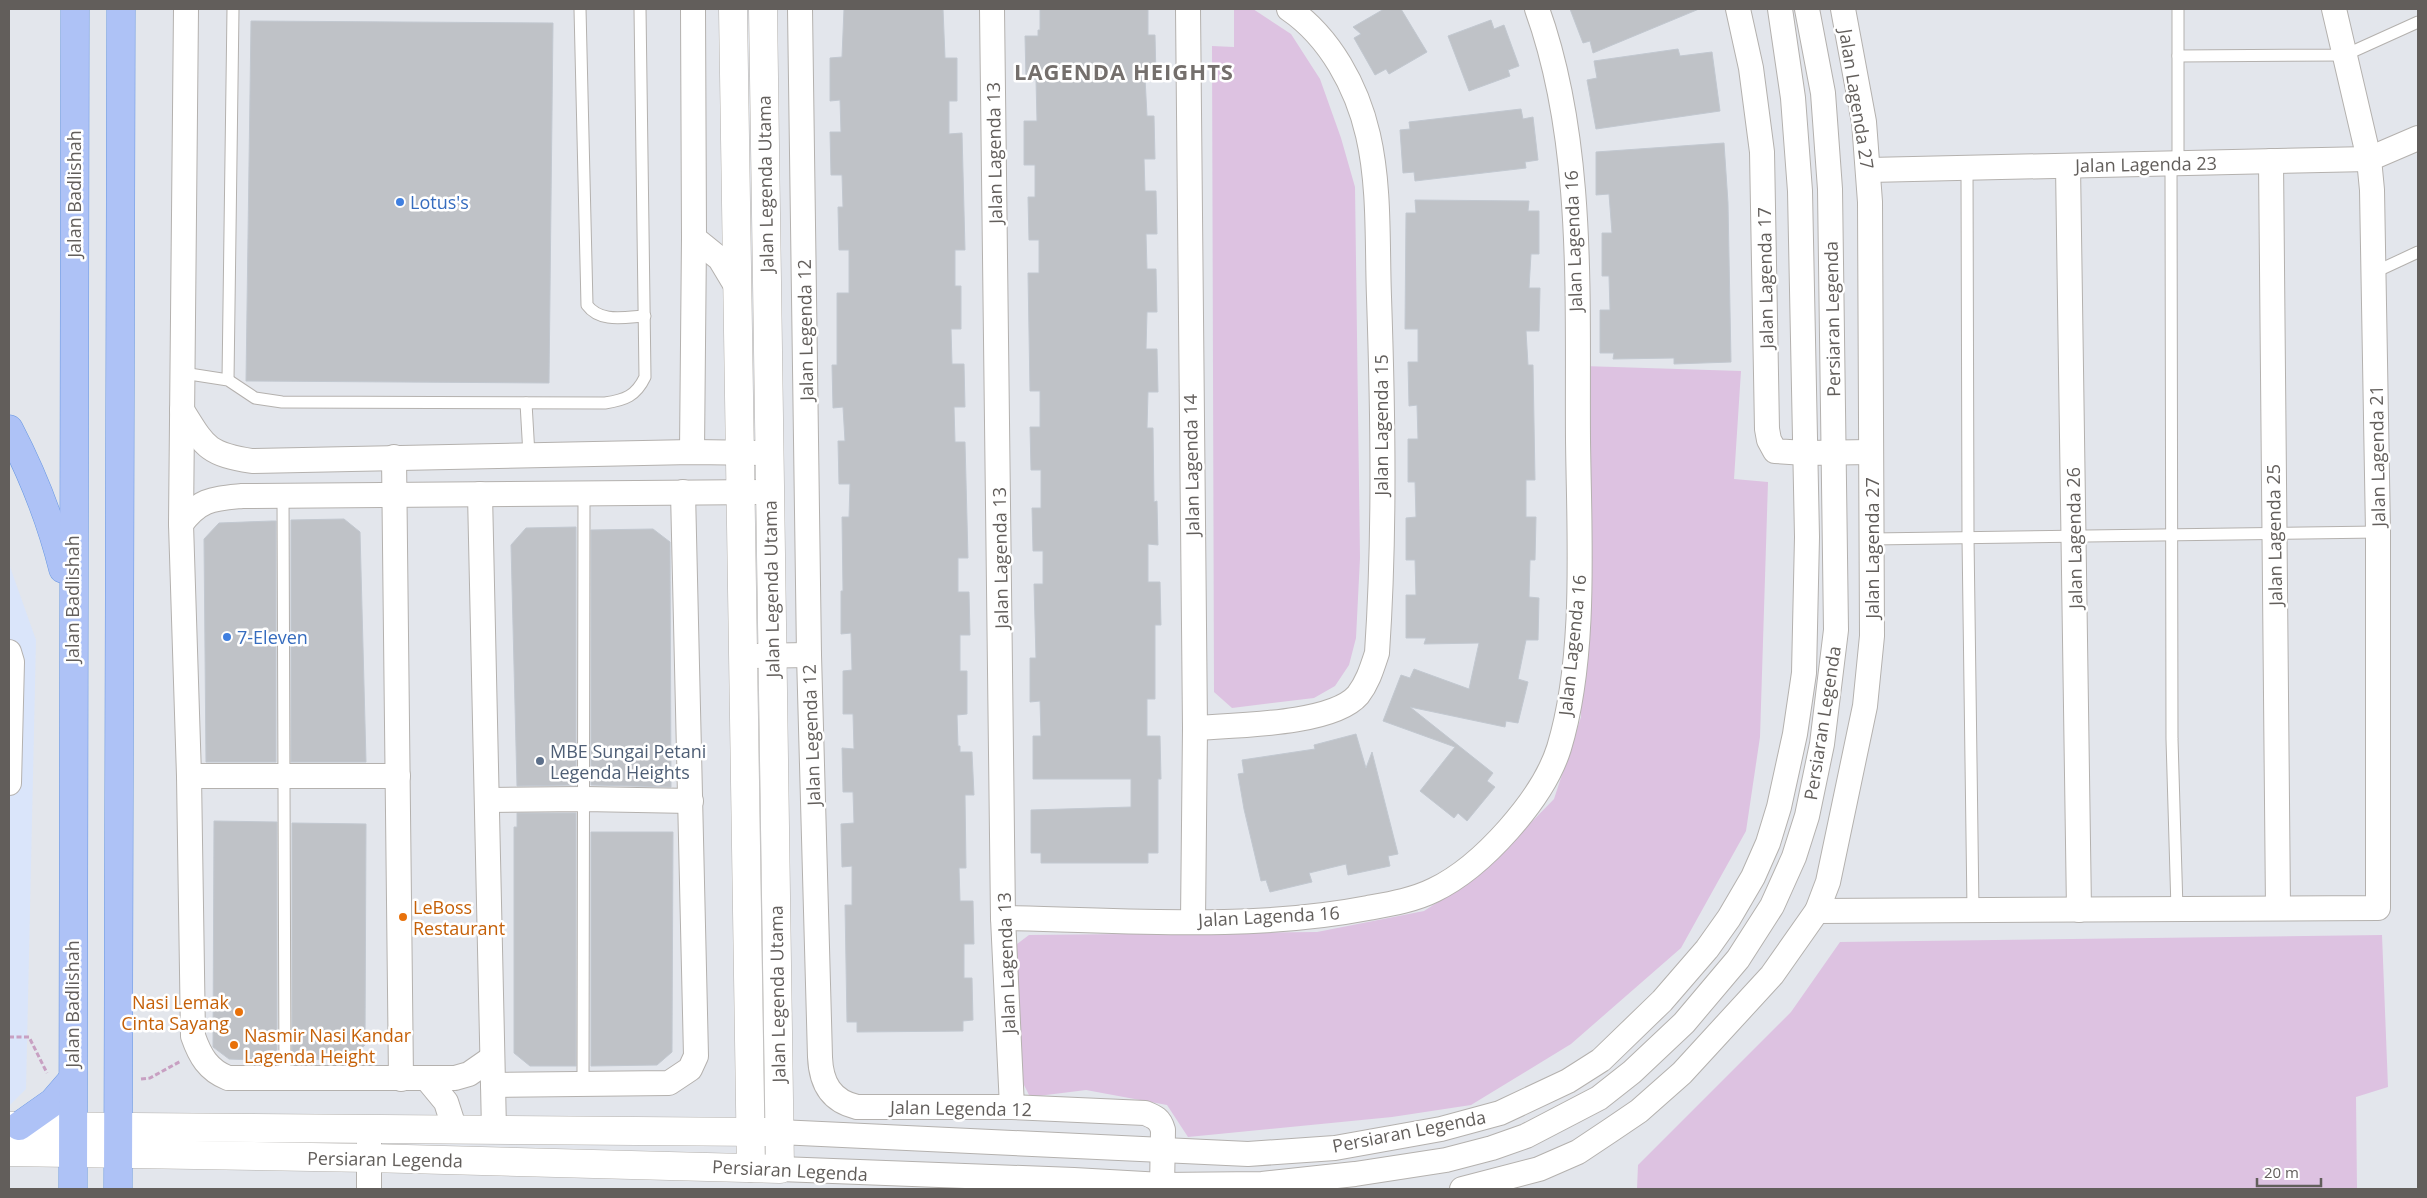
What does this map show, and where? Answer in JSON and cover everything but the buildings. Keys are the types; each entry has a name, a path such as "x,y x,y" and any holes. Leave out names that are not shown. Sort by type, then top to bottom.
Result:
{"main road":[{"name":"Jalan Badlishah","path":"72,1189 73,1126 60,1078 72,607 75,9"},
{"path":"118,1189 121,9"},
{"path":"9,429 22,454 56,541 72,607"},
{"path":"14,1126 54,1102 60,1078"}],"street":[{"path":"186,9 181,524 189,776 193,1036 198,1052 210,1069 228,1078 455,1078 469,1074 492,1058"},
{"path":"692,9 694,238 692,452"},
{"name":"Jalan Legenda Utama","path":"733,9 751,1168"},
{"name":"Jalan Legenda Utama","path":"762,9 780,1169"},
{"name":"Jalan Legenda 12","path":"800,9 809,655 820,1057 824,1081 830,1093 839,1100 857,1107 1012,1107 1155,1116 1161,1123 1163,1150 1162,1187"},
{"name":"Jalan Lagenda 13","path":"992,9 1003,918 1012,1107"},
{"name":"Jalan Lagenda 14","path":"1188,9 1195,728 1193,921"},
{"name":"Jalan Lagenda 15","path":"1195,728 1272,722 1335,710 1357,696 1369,678 1377,653 1381,425 1374,165 1368,134 1344,73 1320,36 1290,9"},
{"name":"Jalan Lagenda 16","path":"1003,918 1256,920 1340,913 1398,902 1432,892 1462,874 1491,847 1532,802 1548,775 1559,747 1573,673 1580,576 1575,223 1566,122 1548,38 1537,9"},
{"name":"Jalan Lagenda 17","path":"1738,9 1751,68 1762,152 1767,429 1769,440 1776,451 1805,453 1872,452"},
{"name":"Persiaran Legenda","path":"14,1126 780,1132 1248,1154 1335,1148 1441,1129 1500,1113 1568,1081 1601,1060 1662,1001 1707,949 1729,918 1753,877 1768,843 1780,807 1795,734 1804,673 1807,537 1800,191 1793,98 1780,9"},
{"name":"Persiaran Legenda","path":"9,1152 369,1158 751,1168 1074,1180 1162,1187 1262,1184 1355,1174 1446,1160 1492,1148 1526,1136 1599,1098 1632,1072 1684,1023 1738,959 1772,906 1794,857 1806,816 1822,744 1836,630 1830,189 1823,93 1807,9"},
{"name":"Jalan Lagenda 27","path":"1462,1189 1540,1179 1639,1111 1710,1045 1772,975 1817,911 1828,882 1865,706 1872,636 1869,170 1864,122 1843,9"},
{"name":"Jalan Lagenda 21","path":"2278,908 2378,908 2378,532 2375,272 2369,159 2334,9"},
{"name":"Jalan Lagenda 23","path":"1869,170 2369,159 2418,138"},
{"name":"Jalan Lagenda 25","path":"2270,162 2278,908"},
{"name":"Jalan Lagenda 26","path":"2068,166 2079,910"},
{"path":"694,238 720,259 738,289"},
{"path":"182,410 208,448 225,457 252,461 692,452 769,453"},
{"path":"394,457 401,1078"},
{"path":"493,1085 669,1084 690,1069 696,1056 683,492"},
{"path":"181,524 192,510 203,502 214,498 282,495 770,492"},
{"path":"480,494 494,1130"},
{"path":"9,652 12,662 9,783"},
{"path":"743,656 809,655"},
{"path":"189,776 398,776"},
{"path":"487,800 584,799 691,802"},
{"path":"1817,911 2278,908"},
{"path":"1662,1001 1710,1045"},
{"path":"427,1079 446,1102 455,1130"},
{"path":"369,1129 369,1189"}],"lane":[{"path":"228,380 233,9"},
{"path":"580,9 587,305 593,313 604,317 645,316"},
{"path":"183,373 228,380 255,398 282,402 605,403 632,396 640,387 645,377 640,9"},
{"path":"2177,909 2172,739 2169,313 2175,164 2178,9"},
{"path":"2178,56 2345,54 2418,22"},
{"path":"1968,168 1968,537 1973,910"},
{"path":"2375,272 2418,252"},
{"path":"526,402 529,455"},
{"path":"583,1083 584,493"},
{"path":"282,495 285,1078"},
{"path":"1872,539 2378,532"}],"path":[{"path":"9,1037 29,1037 60,1078"},
{"path":"150,1078 170,1067"}],"shaded area":[{"path":"1234,9 1253,9 1291,34 1320,79 1341,138 1355,187 1360,558 1356,638 1349,665 1335,686 1314,698 1232,708 1214,692 1212,46 1234,47"},
{"path":"1583,366 1741,371 1734,479 1768,482 1760,737 1746,831 1681,948 1571,1044 1471,1105 1392,1117 1188,1137 1167,1105 1086,1090 1030,1097 1020,1077 1017,944 1029,935 1317,932 1424,911 1481,874 1554,799 1581,717"},
{"path":"9,564 36,640 26,1089 9,1106"},
{"path":"2382,935 2388,1087 2356,1097 2357,1189 1637,1189 1638,1165 1791,1012 1840,942"}],"place":[{"name":"Lotus's","path":"400,202"},
{"name":"7-Eleven","path":"227,637"},
{"name":"MBE Sungai Petani Legenda Heights","path":"540,761"},
{"name":"LeBoss Restaurant","path":"403,917"},
{"name":"Nasi Lemak Cinta Sayang","path":"239,1012"},
{"name":"Nasmir Nasi Kandar Lagenda Height","path":"234,1045"}],"district":[{"name":"LAGENDA HEIGHTS","path":"1124,71"}]}
